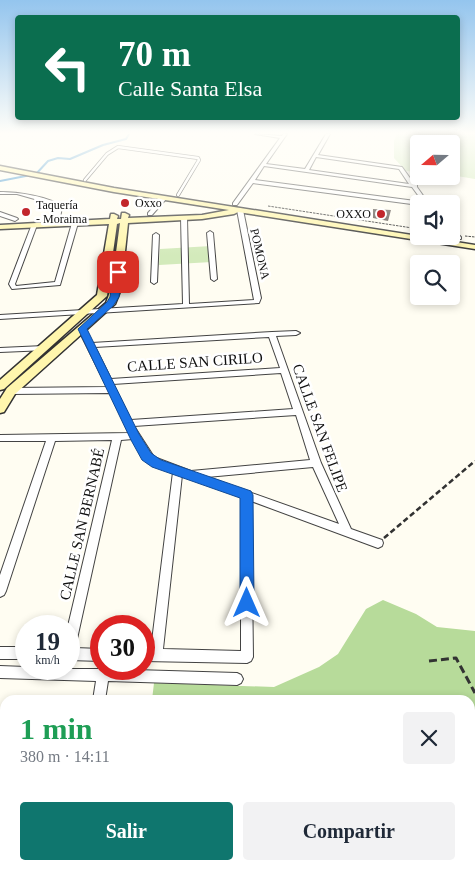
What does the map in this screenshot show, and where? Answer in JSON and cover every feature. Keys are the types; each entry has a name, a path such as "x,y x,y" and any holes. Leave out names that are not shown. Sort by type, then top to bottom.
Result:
{"main road":[{"path":"47,175 164,198 226,208"},
{"path":"48,175 178,195 237,207 410,232"},
{"path":"0,227 75,223 150,214 249,206 410,232"},
{"path":"0,221 57,218 184,218 220,215 237,207"},
{"path":"5,389 82,329 114,297 120,218"},
{"path":"0,409 5,389 44,348 102,296 120,218"},
{"path":"460,238 475,241"},
{"path":"460,243 475,247"}],"street":[{"path":"237,207 257,175"},
{"path":"332,175 415,186"},
{"path":"406,175 420,195"},
{"path":"252,181 410,202"},
{"path":"0,193 17,193 54,204 59,207 57,218"},
{"path":"150,214 164,198"},
{"name":"POMONA","path":"186,306 257,302 258,298 237,207"},
{"path":"0,214 15,220"},
{"path":"0,317 186,306 184,218"},
{"path":"34,224 12,287 57,285 75,223"},
{"path":"210,233 214,279"},
{"path":"154,282 156,235"},
{"path":"82,329 128,423 151,460 182,473 347,530 378,543"},
{"path":"91,345 296,333"},
{"name":"CALLE SAN FELIPE","path":"272,334 316,463 347,530"},
{"path":"0,350 44,348"},
{"name":"CALLE SAN CIRILO","path":"5,389 110,386 284,370"},
{"path":"128,423 298,412"},
{"name":"CALLE SAN BERNABÉ","path":"76,615 117,436"},
{"path":"0,438 135,436"},
{"path":"0,591 51,438"},
{"path":"182,473 316,463"},
{"path":"155,627 182,473"},
{"path":"155,655 247,657 246,495"},
{"path":"0,653 15,653"},
{"path":"0,672 90,671"},
{"path":"155,674 237,679"},
{"path":"100,695 102,680"}],"lane":[{"path":"85,180 89,175"},
{"path":"178,195 190,175"}],"path":[{"path":"266,206 410,232"},
{"path":"378,543 475,461"},
{"path":"429,661 456,658 475,693"}],"green space":[{"path":"460,175 475,175 475,179 460,176"},
{"path":"211,246 212,262 159,265 160,249"},
{"path":"383,600 416,614 437,627 475,631 475,695 153,695 154,683 274,687 319,667 338,654 366,609"}],"building":[{"name":"OXXO","path":"373,209 391,210 388,221 373,218"}],"waterway":[{"path":"0,181 33,175"}],"place":[{"name":"Oxxo","path":"125,203"},
{"name":"Taquería - Moraima","path":"26,212"},
{"name":"OXXO","path":"381,214"}],"route":[{"path":"118,272 114,297 110,304 82,329 146,456 156,463 246,495 247,603"}]}
